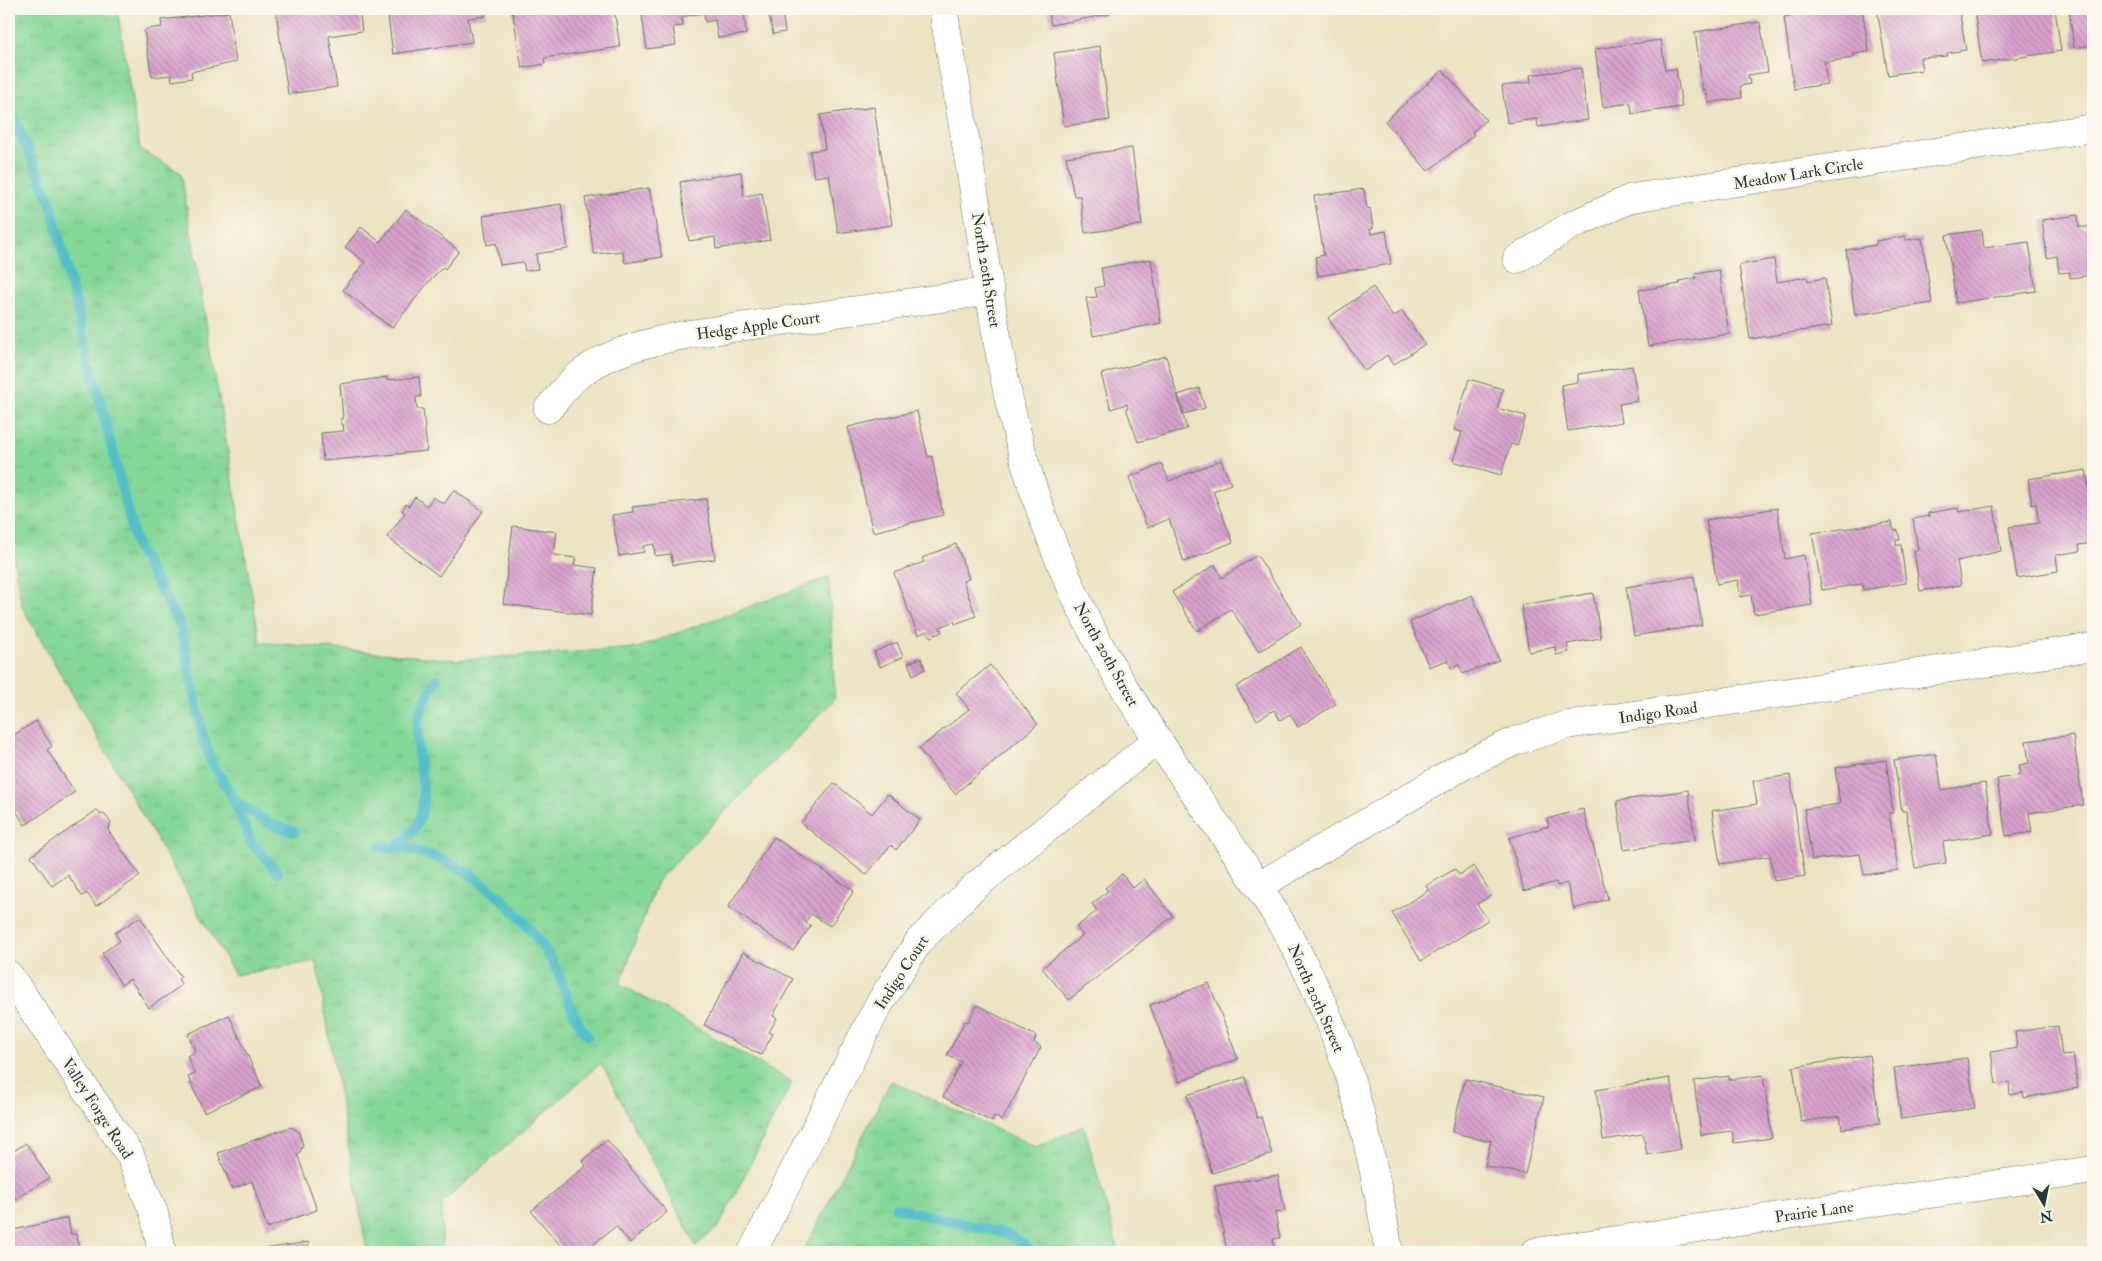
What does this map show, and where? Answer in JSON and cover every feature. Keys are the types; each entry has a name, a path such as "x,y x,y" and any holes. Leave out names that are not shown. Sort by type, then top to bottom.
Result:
{"street":[{"name":"North 20th Street","path":"943,9 1010,404 1027,471 1043,518 1065,574 1096,640 1120,683 1157,740 1259,886 1302,960 1327,1011 1362,1112 1389,1252"},
{"name":"Meadow Lark Circle","path":"1517,259 1570,226 1632,198 2093,128"},
{"name":"Hedge Apple Court","path":"548,409 578,375 600,362 648,343 690,334 990,291"},
{"name":"Indigo Road","path":"1259,886 1466,764 1515,741 1568,725 2093,647"},
{"name":"Indigo Court","path":"752,1252 878,1006 919,941 973,888 1157,740"},
{"name":"Valley Forge Road","path":"9,975 130,1155 154,1213 162,1252"},
{"name":"Prairie Lane","path":"1535,1252 2093,1170"}],"green space":[{"path":"9,9 117,9 140,149 181,173 260,642 456,660 637,648 829,577 835,699 657,881 620,984 792,1082 719,1226 696,1246 601,1063 442,1203 442,1252 367,1252 316,961 235,975 22,607 9,531"},
{"path":"891,1081 1036,1147 1084,1126 1119,1252 803,1252"}],"building":[{"path":"299,9 359,9 362,31 329,36 337,87 288,94 276,12"},
{"path":"387,9 485,9 486,16 468,18 472,42 393,54"},
{"path":"512,9 614,9 620,47 544,58 545,64 522,68"},
{"path":"641,9 744,9 746,34 718,38 715,20 705,22 704,13 682,17 683,26 673,27 676,45 647,49"},
{"path":"1048,9 1109,9 1110,14 1051,25"},
{"path":"1825,9 1826,11 1862,9 1869,52 1853,54 1854,58 1824,62 1827,84 1794,89 1784,17"},
{"path":"1877,9 1959,9 1966,50 1947,53 1947,56 1920,58 1922,70 1888,75"},
{"path":"2024,9 2055,9 2061,51 1982,63 1975,16"},
{"path":"2069,9 2093,9 2093,45 2074,48"},
{"path":"229,12 236,62 191,72 192,78 172,81 171,75 152,77 144,31 162,27 161,20"},
{"path":"782,12 785,32 773,34 769,15"},
{"path":"1760,22 1768,72 1748,75 1750,84 1740,86 1742,98 1708,103 1706,90 1703,91 1695,32"},
{"path":"1661,40 1665,70 1676,69 1682,107 1632,114 1631,103 1603,107 1595,49"},
{"path":"1100,46 1110,120 1064,126 1054,53"},
{"path":"1581,68 1588,120 1538,127 1537,119 1507,123 1502,86 1531,82 1530,75"},
{"path":"1443,70 1486,120 1472,132 1474,135 1428,171 1385,121"},
{"path":"874,107 892,225 838,233 829,175 814,177 810,151 825,149 820,115"},
{"path":"1132,148 1142,225 1085,233 1080,196 1074,196 1066,157"},
{"path":"741,172 744,196 762,193 770,240 716,249 715,237 689,241 680,182"},
{"path":"649,188 662,257 625,263 623,251 594,254 585,198"},
{"path":"1364,189 1367,209 1370,208 1373,229 1370,229 1371,234 1386,231 1391,264 1318,276 1315,257 1324,255 1314,196"},
{"path":"561,204 568,249 536,254 538,269 525,271 523,262 500,265 496,243 487,245 483,216"},
{"path":"406,209 459,251 445,269 443,267 431,279 392,328 343,290 365,262 345,247 361,227 380,242"},
{"path":"2078,215 2079,227 2093,227 2093,275 2070,278 2070,272 2059,273 2057,256 2047,258 2042,220"},
{"path":"1982,230 1984,248 2029,242 2036,291 1956,303 1946,235"},
{"path":"1905,236 1906,240 1922,238 1932,303 1855,315 1846,250 1876,245 1876,241"},
{"path":"1151,259 1161,323 1093,336 1086,298 1097,297 1095,288 1104,286 1101,268"},
{"path":"1774,259 1777,282 1807,277 1808,281 1825,278 1832,326 1750,339 1739,265"},
{"path":"1719,270 1729,334 1648,346 1639,290 1680,284 1679,281 1696,278 1695,274"},
{"path":"1373,287 1393,317 1402,311 1425,344 1393,365 1387,355 1365,371 1328,318"},
{"path":"1166,356 1187,429 1138,442 1126,408 1128,407 1127,404 1111,409 1101,374"},
{"path":"1632,366 1638,401 1619,404 1622,422 1568,431 1561,385 1578,382 1578,374"},
{"path":"387,377 387,380 419,377 421,397 416,397 417,409 423,409 427,451 323,461 321,433 344,431 343,424 341,425 341,418 343,418 340,384"},
{"path":"1469,379 1503,389 1497,408 1526,416 1517,446 1511,444 1501,475 1453,461 1462,432 1454,430"},
{"path":"1199,388 1205,408 1184,414 1178,395"},
{"path":"917,411 928,457 932,456 943,515 873,532 848,427"},
{"path":"1221,460 1231,484 1213,491 1233,542 1184,562 1169,519 1147,528 1129,477 1162,464 1169,481"},
{"path":"2086,470 2093,520 2093,543 2079,545 2080,551 2056,555 2058,571 2017,578 2009,527 2039,523 2036,504 2032,505 2028,479"},
{"path":"454,490 483,511 439,576 387,537 405,513 402,511 406,504 409,506 415,497 427,506 433,497 444,504"},
{"path":"706,499 715,559 673,565 671,554 655,556 654,544 643,546 644,552 619,556 612,515 633,512 632,507"},
{"path":"1994,506 2001,551 1957,561 1961,585 1920,591 1914,551 1918,550 1913,519 1929,516 1928,513 1958,508 1959,512"},
{"path":"1777,508 1785,559 1804,555 1812,605 1754,614 1751,595 1740,597 1738,580 1717,584 1706,520"},
{"path":"1892,522 1894,531 1898,530 1900,540 1896,540 1896,545 1901,545 1906,583 1863,590 1862,584 1822,590 1812,533"},
{"path":"513,526 557,532 554,555 576,558 574,565 597,568 591,615 503,604"},
{"path":"956,544 969,579 963,581 976,616 955,624 954,621 940,627 942,632 930,637 927,631 918,635 894,573 924,562 922,558"},
{"path":"1257,555 1301,624 1259,652 1231,609 1197,631 1172,592 1215,565 1222,578"},
{"path":"1694,576 1702,625 1634,636 1626,587"},
{"path":"1593,593 1601,638 1567,644 1569,652 1556,655 1555,647 1529,652 1521,605"},
{"path":"1472,595 1499,660 1463,674 1459,665 1451,668 1448,660 1429,667 1410,622"},
{"path":"897,642 903,657 880,667 874,652"},
{"path":"1301,647 1336,704 1298,727 1290,714 1280,720 1274,710 1257,720 1236,687"},
{"path":"921,658 925,669 913,675 908,663"},
{"path":"990,665 1038,724 955,794 919,749 969,709 956,693"},
{"path":"36,721 52,746 47,750 75,792 25,825 16,811 12,813 9,808 9,738"},
{"path":"2093,731 2093,756 2092,756 2089,732"},
{"path":"2073,735 2083,805 2029,813 2032,832 2006,836 1997,779 2021,775 2019,765 2029,763 2026,741"},
{"path":"1936,754 1942,790 1985,783 1993,834 1943,842 1946,863 1915,868 1906,811 1902,811 1894,760"},
{"path":"1886,760 1893,813 1889,813 1898,870 1864,875 1860,854 1812,860 1804,809 1840,804 1835,768"},
{"path":"1790,775 1805,876 1774,881 1770,856 1720,864 1712,811 1757,804 1753,781"},
{"path":"834,783 872,814 888,794 920,820 896,850 891,845 866,875 801,823"},
{"path":"1688,790 1695,840 1624,850 1617,801"},
{"path":"1583,809 1608,899 1574,909 1567,883 1557,886 1556,882 1524,891 1509,838 1549,826 1547,819"},
{"path":"97,810 100,814 105,815 111,823 108,830 140,876 96,906 87,893 82,896 68,875 52,886 31,856"},
{"path":"774,837 854,891 830,926 811,914 805,922 811,926 793,951 728,907"},
{"path":"1474,866 1492,895 1477,904 1488,920 1421,961 1392,913 1429,890 1426,886 1455,869 1459,875"},
{"path":"1122,874 1133,888 1144,879 1173,916 1069,1000 1042,968 1083,935 1076,927 1097,911 1092,904 1108,891 1105,888"},
{"path":"140,917 181,977 178,979 182,985 149,1008 130,979 121,985 102,953 120,941 115,933"},
{"path":"743,952 793,979 773,1016 777,1018 769,1032 773,1034 761,1055 704,1025"},
{"path":"1209,983 1238,1059 1179,1082 1150,1005"},
{"path":"977,1005 1036,1036 1034,1042 1041,1047 1002,1121 994,1116 992,1122 943,1097 961,1062 947,1055 965,1021 968,1022"},
{"path":"229,1015 262,1087 204,1112 188,1077 195,1074 187,1056 195,1052 188,1034"},
{"path":"2058,1026 2062,1055 2073,1054 2078,1088 2024,1098 2023,1092 2010,1095 2009,1082 1996,1084 1991,1052 2017,1048 2015,1032"},
{"path":"2093,1050 2093,1070 2092,1070 2089,1051"},
{"path":"1869,1055 1880,1123 1842,1129 1840,1116 1801,1122 1793,1067"},
{"path":"1967,1058 1975,1108 1901,1119 1894,1068"},
{"path":"1763,1075 1772,1138 1734,1143 1732,1131 1701,1135 1694,1081 1729,1076 1729,1080"},
{"path":"1245,1077 1257,1118 1261,1117 1272,1154 1212,1173 1187,1095"},
{"path":"1670,1078 1681,1149 1647,1155 1643,1134 1603,1140 1596,1090"},
{"path":"1465,1079 1544,1097 1525,1174 1485,1166 1491,1140 1486,1141 1452,1132"},
{"path":"290,1127 298,1131 303,1145 299,1154 297,1154 317,1210 267,1228 252,1181 232,1189 218,1153"},
{"path":"607,1140 667,1212 630,1243 616,1226 584,1252 566,1252 531,1211 586,1166 582,1161"},
{"path":"26,1143 49,1178 9,1203 9,1154"},
{"path":"1278,1175 1285,1211 1275,1213 1280,1238 1273,1239 1275,1252 1227,1252 1215,1186"},
{"path":"68,1218 71,1234 76,1234 81,1252 11,1252 9,1231"},
{"path":"308,1242 310,1252 265,1252 265,1249"}],"waterway":[{"path":"9,107 50,201 137,548 180,625 203,736 211,761 234,800 251,842 278,873"},
{"path":"395,847 411,834 419,820 423,804 417,734 419,717 424,702 437,679"},
{"path":"235,801 268,823 295,832"},
{"path":"379,847 406,849 432,856 457,867 480,881 501,898 520,917 552,961 576,1019 588,1036"},
{"path":"896,1208 1007,1234 1022,1243 1030,1252"}]}
